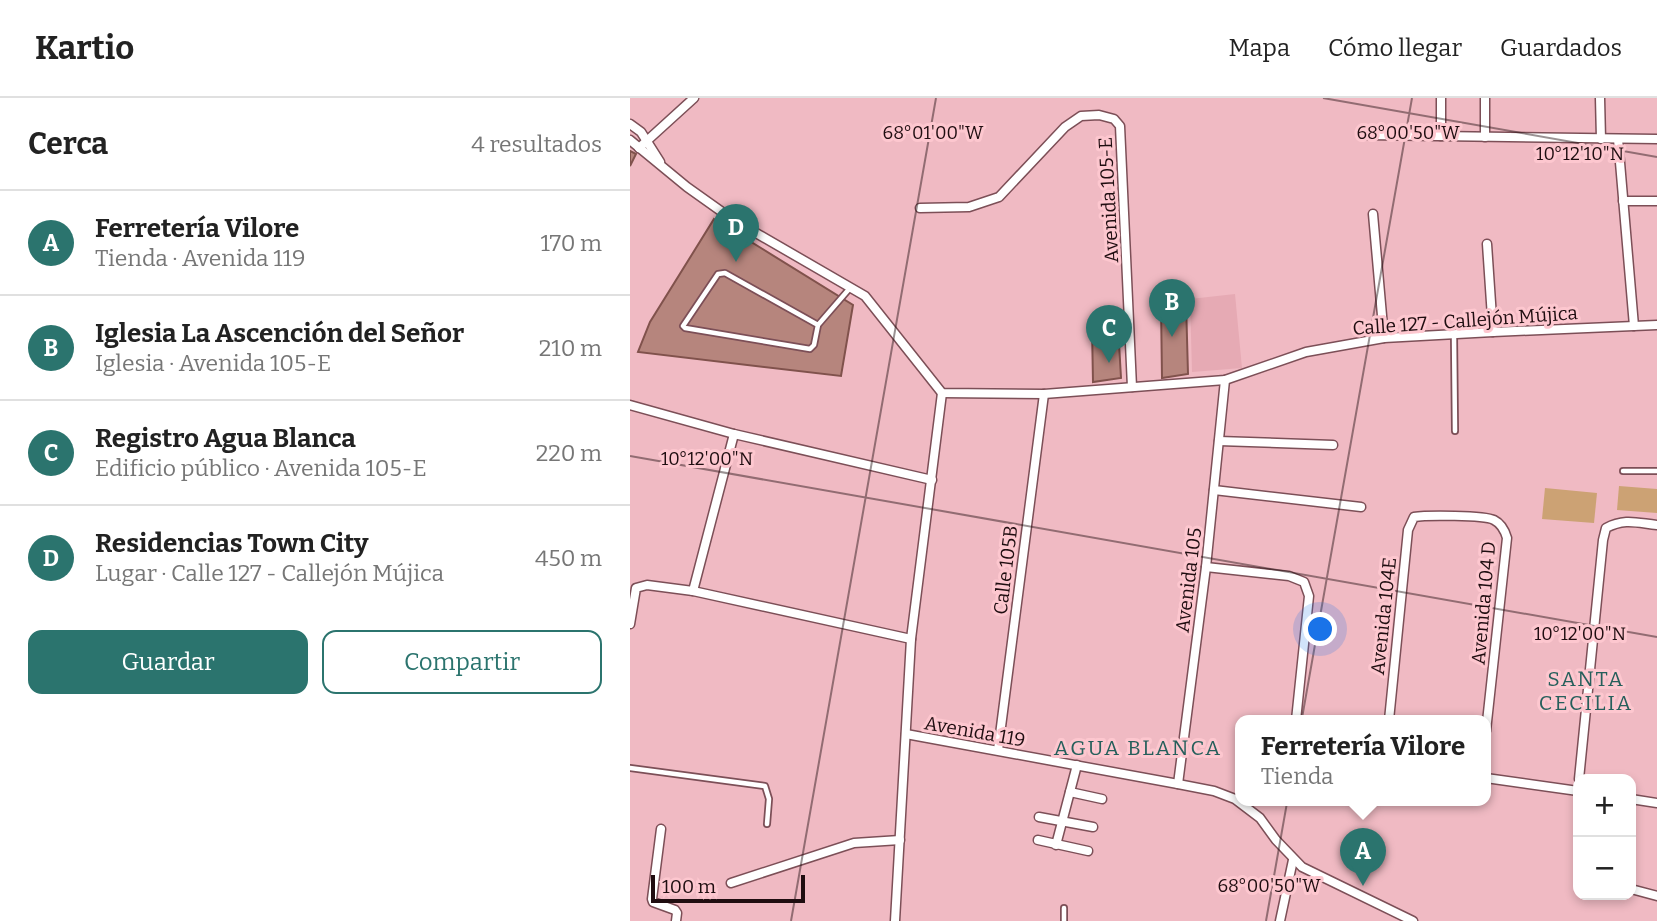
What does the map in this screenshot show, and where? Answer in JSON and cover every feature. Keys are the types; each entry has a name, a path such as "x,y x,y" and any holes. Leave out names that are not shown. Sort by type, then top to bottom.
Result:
{"street":[{"path":"639,148 694,98"},
{"path":"1441,98 1441,136"},
{"path":"1485,98 1485,137"},
{"path":"1600,98 1601,139"},
{"name":"Avenida 105-E","path":"920,208 969,207 999,198 1065,127 1081,116 1098,115 1114,119 1120,126 1132,387"},
{"path":"630,124 641,132 664,168"},
{"path":"1367,135 1657,139"},
{"path":"1618,139 1634,326"},
{"path":"630,140 687,187 732,219 865,296 942,393 911,639 895,921"},
{"path":"1623,201 1657,201"},
{"path":"1373,214 1384,338"},
{"path":"1487,244 1493,332"},
{"name":"Calle 127 - Callejón Mújica","path":"942,393 1044,394 1225,380 1306,352 1384,338 1657,325"},
{"name":"Avenida 105","path":"1178,784 1206,567 1225,380"},
{"name":"Calle 105B","path":"998,750 1044,394"},
{"path":"630,405 734,434 932,480"},
{"path":"693,591 734,434"},
{"path":"1219,441 1333,445"},
{"path":"1214,490 1361,507"},
{"name":"Avenida 104 D","path":"1414,517 1428,514 1493,519 1503,528 1507,538 1488,715"},
{"name":"Avenida 104E","path":"1390,715 1408,530 1414,517"},
{"path":"1580,774 1606,528 1625,521 1657,526"},
{"path":"1206,567 1289,576 1304,582 1308,596 1296,715"},
{"path":"630,624 636,588 647,584 693,591 911,639"},
{"name":"Avenida 119","path":"906,734 1214,791 1235,799"},
{"path":"1056,845 1077,765"},
{"path":"1491,779 1573,789"},
{"path":"1070,792 1102,799"},
{"path":"1636,800 1657,803"},
{"name":"Avenida 119","path":"1244,806 1260,818 1293,860 1302,867 1412,921"},
{"path":"1039,817 1093,827"},
{"path":"662,829 652,899 653,902 675,910 676,921"},
{"path":"731,883 854,843 900,840"},
{"path":"1038,841 1088,851"},
{"path":"1280,921 1293,860"},
{"path":"1636,890 1657,896"}],"lane":[{"path":"818,325 721,273 683,326 810,349 814,345 818,325 851,288"},
{"path":"1454,334 1455,431"},
{"path":"1623,471 1657,471"},
{"path":"630,768 765,786 769,799 766,824"},
{"path":"1063,921 1065,908"}],"shaded area":[{"path":"1235,294 1242,368 1192,372 1190,299"},
{"path":"1619,486 1657,489 1657,513 1617,510"},
{"path":"1545,488 1597,493 1594,523 1542,519"}],"building":[{"path":"630,151 636,154 630,166"},
{"path":"714,219 853,305 841,376 638,352 650,322"},
{"path":"1186,302 1188,374 1162,378 1161,304"},
{"path":"1118,326 1121,378 1093,382 1092,327"}],"place":[{"name":"Residencias Town City","path":"736,262"},
{"name":"Iglesia La Ascención del Señor","path":"1172,337"},
{"name":"Registro Agua Blanca","path":"1109,363"},
{"name":"Ferretería Vilore","path":"1363,886"}],"district":[{"name":"SANTA CECILIA","path":"1586,691"},
{"name":"AGUA BLANCA","path":"1138,748"}]}
